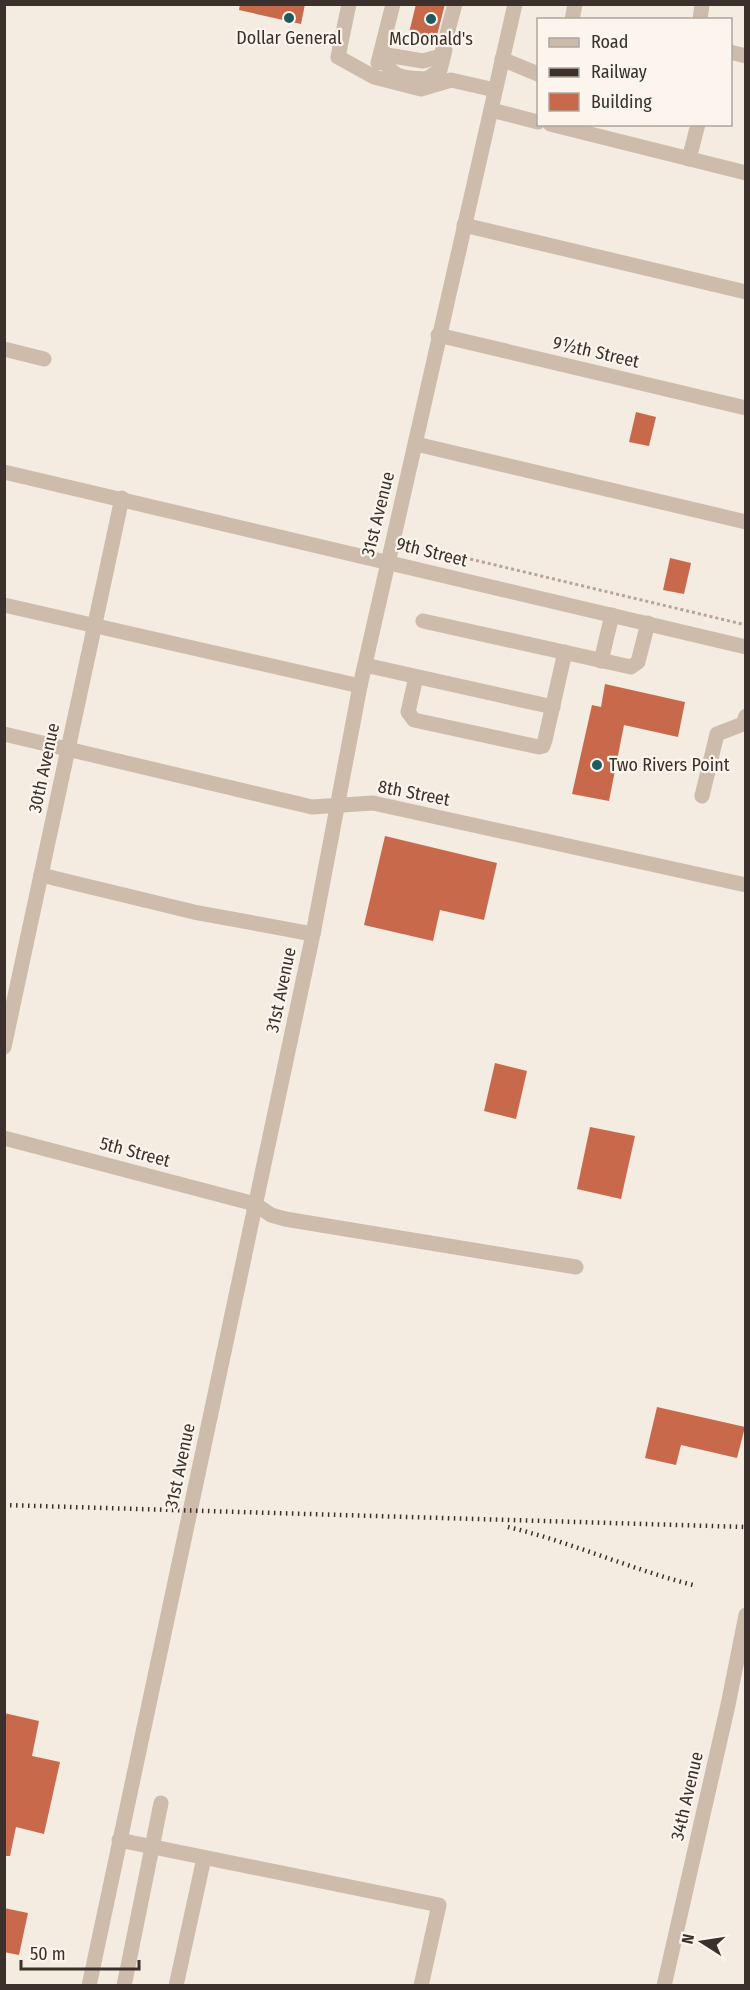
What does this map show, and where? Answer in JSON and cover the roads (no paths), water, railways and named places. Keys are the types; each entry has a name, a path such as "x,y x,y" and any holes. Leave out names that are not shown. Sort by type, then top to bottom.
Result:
{"street":[{"path":"349,4 338,57 374,77 422,89 452,80 495,90"},
{"path":"374,77 393,4"},
{"path":"381,54 423,61 441,56 447,44 455,4"},
{"name":"31st Avenue","path":"89,1986 313,934 360,686 515,4"},
{"path":"502,59 537,74"},
{"path":"491,110 537,122"},
{"path":"558,126 746,173"},
{"path":"689,159 697,126"},
{"path":"464,225 746,292"},
{"name":"9½th Street","path":"438,335 746,408"},
{"path":"4,349 44,358"},
{"path":"416,444 746,522"},
{"name":"9th Street","path":"4,472 746,646"},
{"name":"30th Avenue","path":"4,1047 122,498"},
{"path":"4,605 360,686"},
{"path":"601,661 612,615"},
{"path":"423,621 601,661 635,666 648,623"},
{"path":"416,677 408,712 414,720 539,747 543,746 545,740 565,652"},
{"path":"365,665 553,707"},
{"path":"702,795 717,734 743,724 746,716"},
{"name":"8th Street","path":"4,734 312,807 373,803 746,885"},
{"path":"41,875 194,912 313,934"},
{"name":"5th Street","path":"4,1138 255,1204 271,1215 285,1219 576,1267"},
{"name":"34th Avenue","path":"664,1986 728,1705 746,1615"},
{"path":"124,1986 162,1803"},
{"path":"120,1840 439,1905 421,1986"},
{"path":"176,1986 204,1857"}],"railway":[{"path":"4,1505 746,1527"},
{"path":"508,1527 693,1585"}],"place":[{"name":"Dollar General","path":"289,18"},
{"name":"McDonald's","path":"431,19"},
{"name":"Two Rivers Point","path":"597,765"}]}
